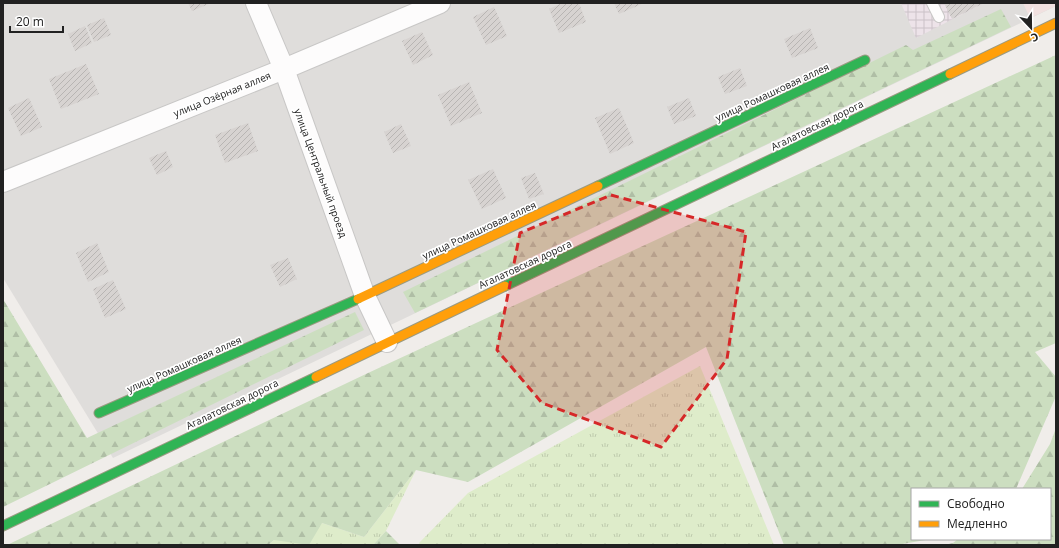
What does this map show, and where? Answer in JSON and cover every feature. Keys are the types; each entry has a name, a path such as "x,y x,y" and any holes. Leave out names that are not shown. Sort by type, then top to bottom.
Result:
{"main road":[{"name":"Агалатовская дорога","path":"3,526 1056,23"},
{"name":"улица Ромашковая аллея","path":"99,413 365,296 866,60"}],"street":[{"name":"улица Центральный проезд","path":"256,3 284,69 365,296 387,342"},
{"name":"улица Озёрная аллея","path":"3,182 284,69 440,3"}],"lane":[{"path":"932,3 939,17"}],"highlighted area":[{"path":"611,195 746,232 727,359 661,447 542,403 497,350 520,233"}],"shaded area":[{"path":"3,3 1056,3 1056,6 113,458 3,278"},
{"path":"901,3 984,3 916,38"},
{"path":"1023,3 1056,3 1056,6 1030,18"}],"green space":[{"path":"1001,9 1011,27 415,313 403,292 906,45 913,50"},
{"path":"1056,55 1056,343 1035,352 1056,377 1056,396 1016,488 911,488 911,540 925,540 897,545 784,545 706,347 468,482 416,470 364,537 322,523 309,545 274,540 268,545 7,545 368,373"},
{"path":"3,299 87,438 355,312 364,330 3,507"},
{"path":"700,366 774,545 420,545 419,543 468,493"},
{"path":"1056,428 1056,545 944,545 953,543 957,540 1051,540 1051,488 1023,488 1050,444"},
{"path":"416,470 386,531 373,545 268,545 274,540 322,523 364,537"},
{"path":"386,531 400,545 373,545"}],"building":[{"path":"188,3 211,3 192,11"},
{"path":"562,3 579,3 586,22 559,33 549,9"},
{"path":"614,3 644,3 619,14"},
{"path":"944,3 984,3 952,19"},
{"path":"494,7 507,36 486,45 473,17"},
{"path":"104,18 111,35 94,42 87,25"},
{"path":"85,26 92,43 75,51 68,34"},
{"path":"810,28 818,48 792,58 784,39"},
{"path":"422,32 433,55 413,65 402,41"},
{"path":"86,64 99,94 61,109 49,79"},
{"path":"740,68 747,86 725,94 718,77"},
{"path":"469,82 482,113 451,126 438,95"},
{"path":"29,98 42,127 21,136 8,108"},
{"path":"689,98 696,116 674,124 667,107"},
{"path":"619,108 634,143 610,154 595,118"},
{"path":"248,123 258,151 225,163 215,135"},
{"path":"401,124 411,146 393,153 384,132"},
{"path":"166,151 173,167 157,175 149,158"},
{"path":"493,169 506,198 482,209 468,180"},
{"path":"535,173 544,194 529,199 521,178"},
{"path":"97,243 109,272 88,282 76,253"},
{"path":"288,258 297,279 280,287 270,265"},
{"path":"113,280 126,309 105,318 93,289"}],"traffic: fast":[{"path":"598,186 865,60"},
{"path":"505,286 950,74"},
{"path":"99,413 358,299"},
{"path":"3,526 316,377"}],"traffic: slow":[{"path":"950,74 1056,23"},
{"path":"358,299 598,186"},
{"path":"316,377 505,286"}]}
